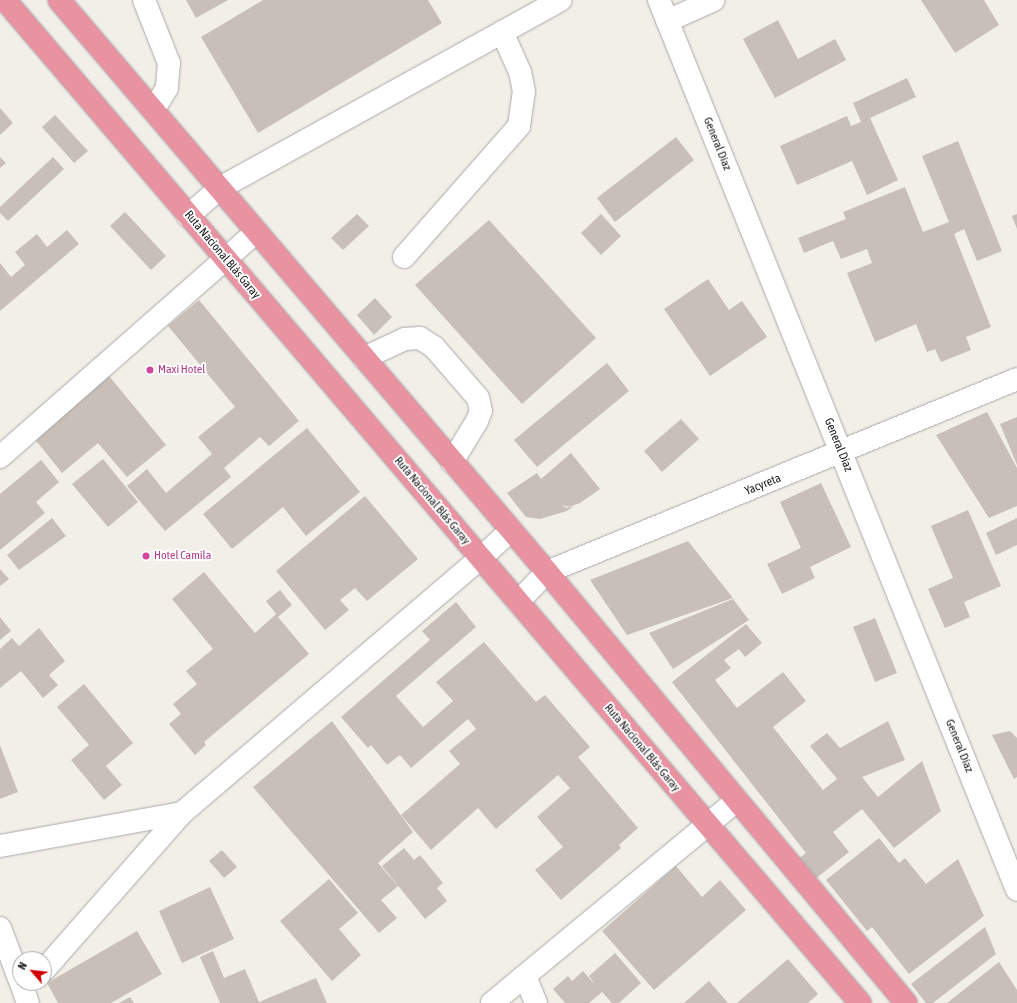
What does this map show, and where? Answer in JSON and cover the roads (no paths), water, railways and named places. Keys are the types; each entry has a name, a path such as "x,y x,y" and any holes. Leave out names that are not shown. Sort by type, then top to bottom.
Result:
{"highway":[{"name":"Ruta Nacional Blás Garay","path":"4,0 860,1003"},
{"path":"59,0 547,572 906,1003"}],"street":[{"path":"144,0 169,63 167,88 153,110"},
{"path":"188,216 220,188 561,0"},
{"name":"General Díaz","path":"659,0 1017,890"},
{"path":"667,21 714,0"},
{"path":"404,257 518,126 524,92 520,72 502,32"},
{"path":"0,457 226,260 256,232"},
{"path":"364,358 405,339 420,338 434,347 478,398 481,411 478,422 452,462"},
{"name":"Yacyreta","path":"518,602 547,572 841,453 1017,379"},
{"path":"52,961 182,813 481,558 511,530"},
{"path":"492,1003 709,826 737,800"},
{"path":"0,846 182,813"},
{"path":"0,928 12,957"},
{"path":"525,976 536,1003"}],"place":[{"name":"Maxi Hotel","path":"150,370"},
{"name":"Hotel Camila","path":"146,556"}]}
